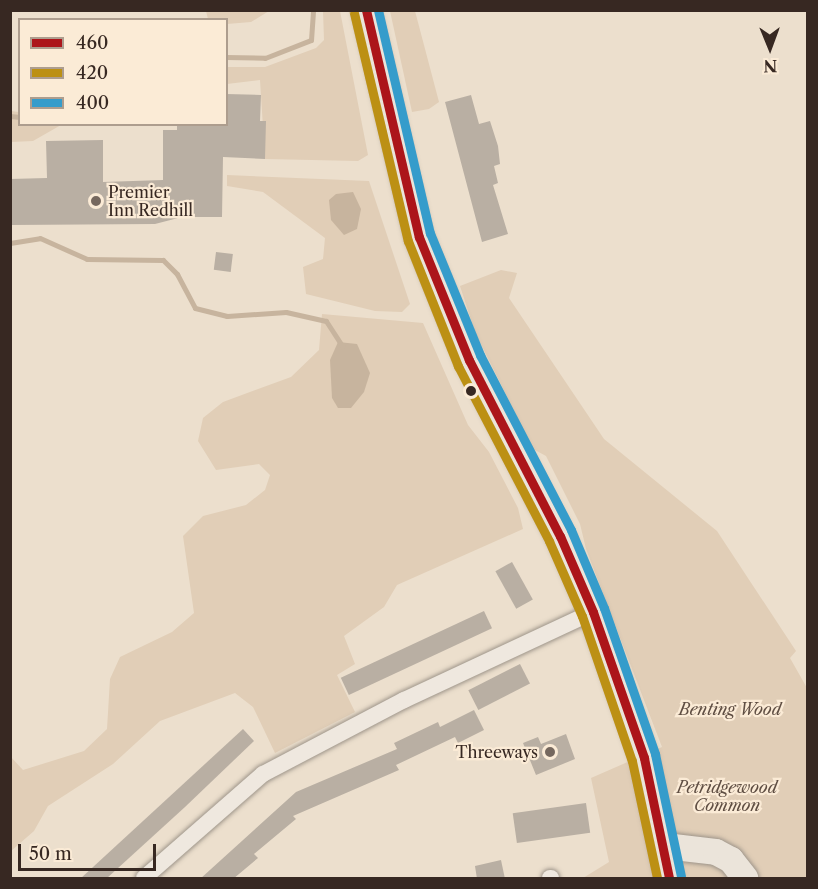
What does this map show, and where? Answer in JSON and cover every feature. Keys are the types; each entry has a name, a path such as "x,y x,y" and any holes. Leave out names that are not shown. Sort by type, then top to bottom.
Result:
{"main road":[{"path":"368,10 398,162 438,290 593,612 634,724 665,846 669,879"},
{"path":"665,846 717,852 731,860 745,879"}],"street":[{"path":"144,879 263,774 404,700 593,612"}],"green space":[{"path":"206,10 269,11 251,22 228,24 228,18 208,18"},
{"path":"323,11 340,11 368,155 358,161 265,159 260,80 228,84 228,67 265,67 316,48 324,40"},
{"path":"390,11 415,11 439,102 429,109 412,112"},
{"path":"11,111 18,112 18,126 59,126 33,141 11,142"},
{"path":"227,175 369,181 410,304 402,312 375,311 306,294 303,267 323,259 325,238 263,192 227,186"},
{"name":"Benting Wood","path":"501,270 517,273 509,298 604,439 717,531 796,651 790,658 807,688 807,878 583,878 609,862 591,778 662,747 586,549 580,524 546,456 533,449 475,332 460,286"},
{"path":"322,314 423,323 468,425 489,452 518,508 523,529 397,585 384,607 344,636 355,664 337,675 355,712 275,753 253,707 235,693 160,721 113,764 48,806 34,831 11,851 10,756 23,770 84,751 107,729 110,679 120,657 172,632 194,613 183,536 203,516 246,505 265,490 270,475 259,464 216,470 198,441 203,418 223,402 291,377 319,350"}],"shaded area":[{"path":"353,192 361,209 357,229 344,235 331,220 329,200 336,194"},
{"path":"338,342 357,344 370,373 364,392 351,408 338,408 332,398 330,360"}],"building":[{"path":"228,94 261,95 260,121 266,121 265,159 223,157 222,217 182,217 155,224 10,225 10,179 47,178 46,141 103,140 103,182 163,180 163,130 177,130 177,126 228,126"},
{"path":"471,95 479,124 490,121 498,146 500,164 494,166 498,183 493,185 508,234 482,242 445,102"},
{"path":"216,252 233,254 231,272 214,270"},
{"path":"512,562 533,600 516,609 495,571"},
{"path":"484,611 492,628 349,695 341,678"},
{"path":"520,664 530,684 478,710 468,690"},
{"path":"474,710 484,730 458,743 455,737 396,765 399,770 293,816 296,819 254,854 258,858 233,879 200,879 296,792 397,749 394,743 438,722 440,727"},
{"path":"243,729 254,741 185,807 106,879 80,879"},
{"name":"Threeways","path":"566,734 575,759 536,775 523,743 538,737 541,744"},
{"path":"586,803 590,833 517,843 513,813"},
{"path":"501,860 505,879 477,879 475,866"}],"waterway":[{"path":"228,57 265,58 311,40 313,10"},
{"path":"10,116 18,117"},
{"path":"10,243 40,238 87,259 163,260 177,274 195,308 227,316 286,312 326,321 342,346"}],"transit line":[{"name":"460","path":"366,10 419,237 469,360 560,536 593,612 644,758 669,878"},
{"name":"400","path":"378,10 430,233 480,355 571,530 604,608 655,754 681,876"},
{"name":"420","path":"354,13 408,241 458,366 549,541 582,616 632,761 657,878"}],"place":[{"name":"Premier Inn Redhill","path":"96,201"},
{"name":"Threeways","path":"550,752"}],"park label":[{"name":"Petridgewood Common","path":"727,796"}]}
